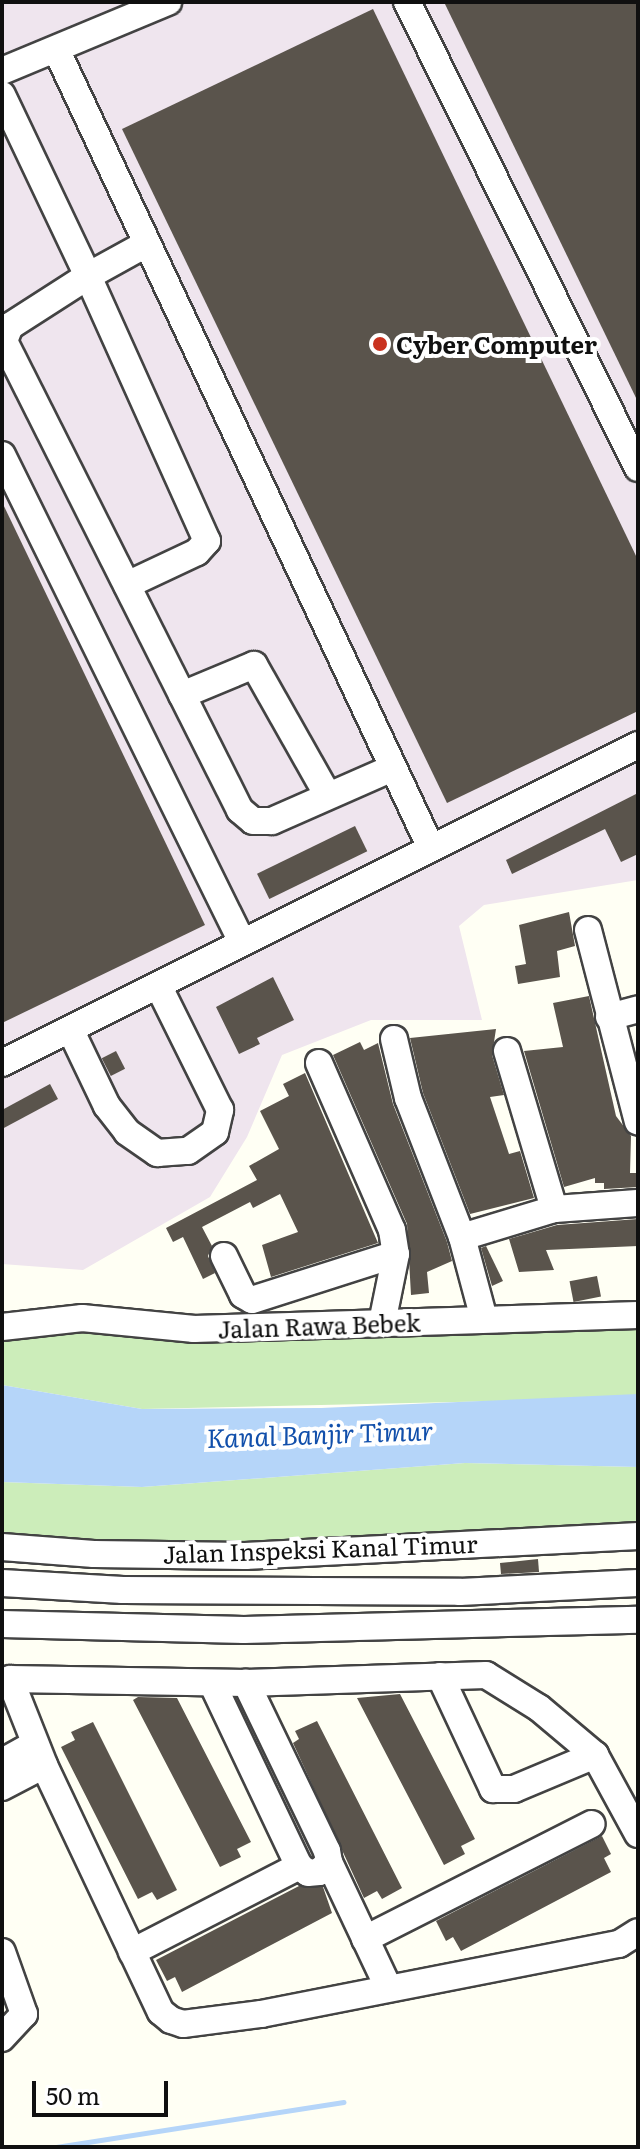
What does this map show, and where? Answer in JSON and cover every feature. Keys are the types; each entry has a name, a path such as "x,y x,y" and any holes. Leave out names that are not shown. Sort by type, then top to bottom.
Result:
{"street":[{"path":"2,71 168,2"},
{"path":"407,2 638,468"},
{"path":"56,49 430,846"},
{"path":"2,95 88,276 207,541 197,552 127,585"},
{"path":"146,244 88,276 10,326 4,341 240,810 253,821 272,821 393,768"},
{"path":"2,455 242,942"},
{"path":"182,695 254,665 328,796"},
{"path":"2,1063 159,987 430,846 638,745"},
{"path":"588,930 638,1122"},
{"path":"71,1031 107,1106 127,1132 157,1153 188,1151 215,1132 220,1110 159,987"},
{"path":"609,1017 638,1009"},
{"path":"394,1039 408,1098 462,1237 484,1319"},
{"path":"507,1051 554,1209"},
{"path":"319,1063 392,1230 396,1254 382,1323"},
{"path":"462,1237 554,1209 638,1203"},
{"path":"224,1256 248,1299 315,1283 396,1254"},
{"path":"315,1283 318,1324"},
{"name":"Jalan Rawa Bebek","path":"2,1327 82,1318 194,1329 638,1315"},
{"name":"Jalan Inspeksi Kanal Timur","path":"2,1547 94,1554 245,1556 638,1536"},
{"path":"2,1583 123,1590 460,1592 638,1583"},
{"path":"2,1624 244,1630 638,1620"},
{"path":"638,1834 595,1755 539,1708 486,1675 246,1683 6,1679 161,2012 183,2024 619,1944 638,1932"},
{"path":"440,1676 493,1789 514,1789 595,1755"},
{"path":"212,1683 299,1866 313,1873 329,1862"},
{"path":"246,1683 388,1987"},
{"path":"2,1762 39,1754"},
{"path":"2,1787 39,1754"},
{"path":"365,1939 592,1824"},
{"path":"132,1952 299,1866"},
{"path":"2,1952 24,2014 2,2038"}],"shaded area":[{"path":"2,2 638,2 638,880 484,905 459,926 482,1020 371,1020 282,1055 247,1137 210,1197 83,1270 2,1264"}],"green space":[{"path":"638,1315 638,1398 142,1409 2,1385 2,1327"},
{"path":"465,1463 638,1467 638,1536 245,1556 2,1547 2,1482 142,1487"}],"water":[{"name":"Kanal Banjir Timur","path":"2,1385 142,1409 321,1408 638,1394 638,1467 465,1463 142,1487 2,1482"}],"building":[{"name":"Cyber Computer","path":"444,2 638,2 638,402"},
{"name":"Cyber Computer","path":"373,9 638,560 638,711 447,803 122,129"},
{"path":"2,502 205,925 2,1023"},
{"path":"638,793 638,854 621,862 605,829 512,874 506,860"},
{"path":"355,826 367,851 269,899 257,874"},
{"path":"569,912 575,946 557,951 560,977 518,984 515,966 526,964 519,925"},
{"path":"273,977 294,1020 257,1038 260,1044 239,1054 216,1007"},
{"path":"589,996 616,1116 631,1136 630,1173 638,1173 638,1187 604,1189 604,1183 595,1183 595,1178 564,1187 524,1051 563,1047 553,1003"},
{"path":"496,1029 492,1055 504,1095 490,1097 509,1154 520,1151 534,1198 470,1214 423,1093 410,1038"},
{"path":"360,1042 364,1050 378,1043 393,1104 447,1242 452,1261 427,1272 429,1293 411,1295 407,1224 333,1055"},
{"path":"116,1051 125,1069 111,1076 102,1058"},
{"path":"305,1073 378,1243 271,1277 262,1245 298,1232 280,1194 253,1208 250,1202 202,1227 212,1246 208,1256 215,1273 203,1279 183,1237 173,1242 166,1228 257,1180 249,1166 279,1149 260,1111 289,1096 283,1084"},
{"path":"50,1084 58,1099 2,1129 2,1110"},
{"path":"638,1219 638,1246 546,1250 554,1270 519,1272 509,1239 557,1225"},
{"path":"486,1246 503,1281 492,1286 481,1248"},
{"path":"597,1276 601,1297 574,1302 570,1281"},
{"path":"538,1559 539,1572 501,1574 500,1563"},
{"path":"400,1694 475,1839 461,1846 465,1854 444,1865 357,1698"},
{"path":"138,1697 177,1698 251,1842 237,1849 241,1857 220,1867 133,1700"},
{"path":"317,1721 402,1888 382,1899 377,1891 364,1898 293,1743 299,1739 295,1731"},
{"path":"93,1722 177,1890 157,1900 152,1892 138,1899 61,1747 75,1740 71,1732"},
{"path":"602,1836 611,1854 604,1858 611,1872 461,1951 453,1937 446,1941 436,1921"},
{"path":"299,1886 323,1887 332,1913 182,1992 175,1977 167,1981 156,1960"}],"waterway":[{"path":"56,2147 343,2102"}],"place":[{"name":"Cyber Computer","path":"380,344"}]}
